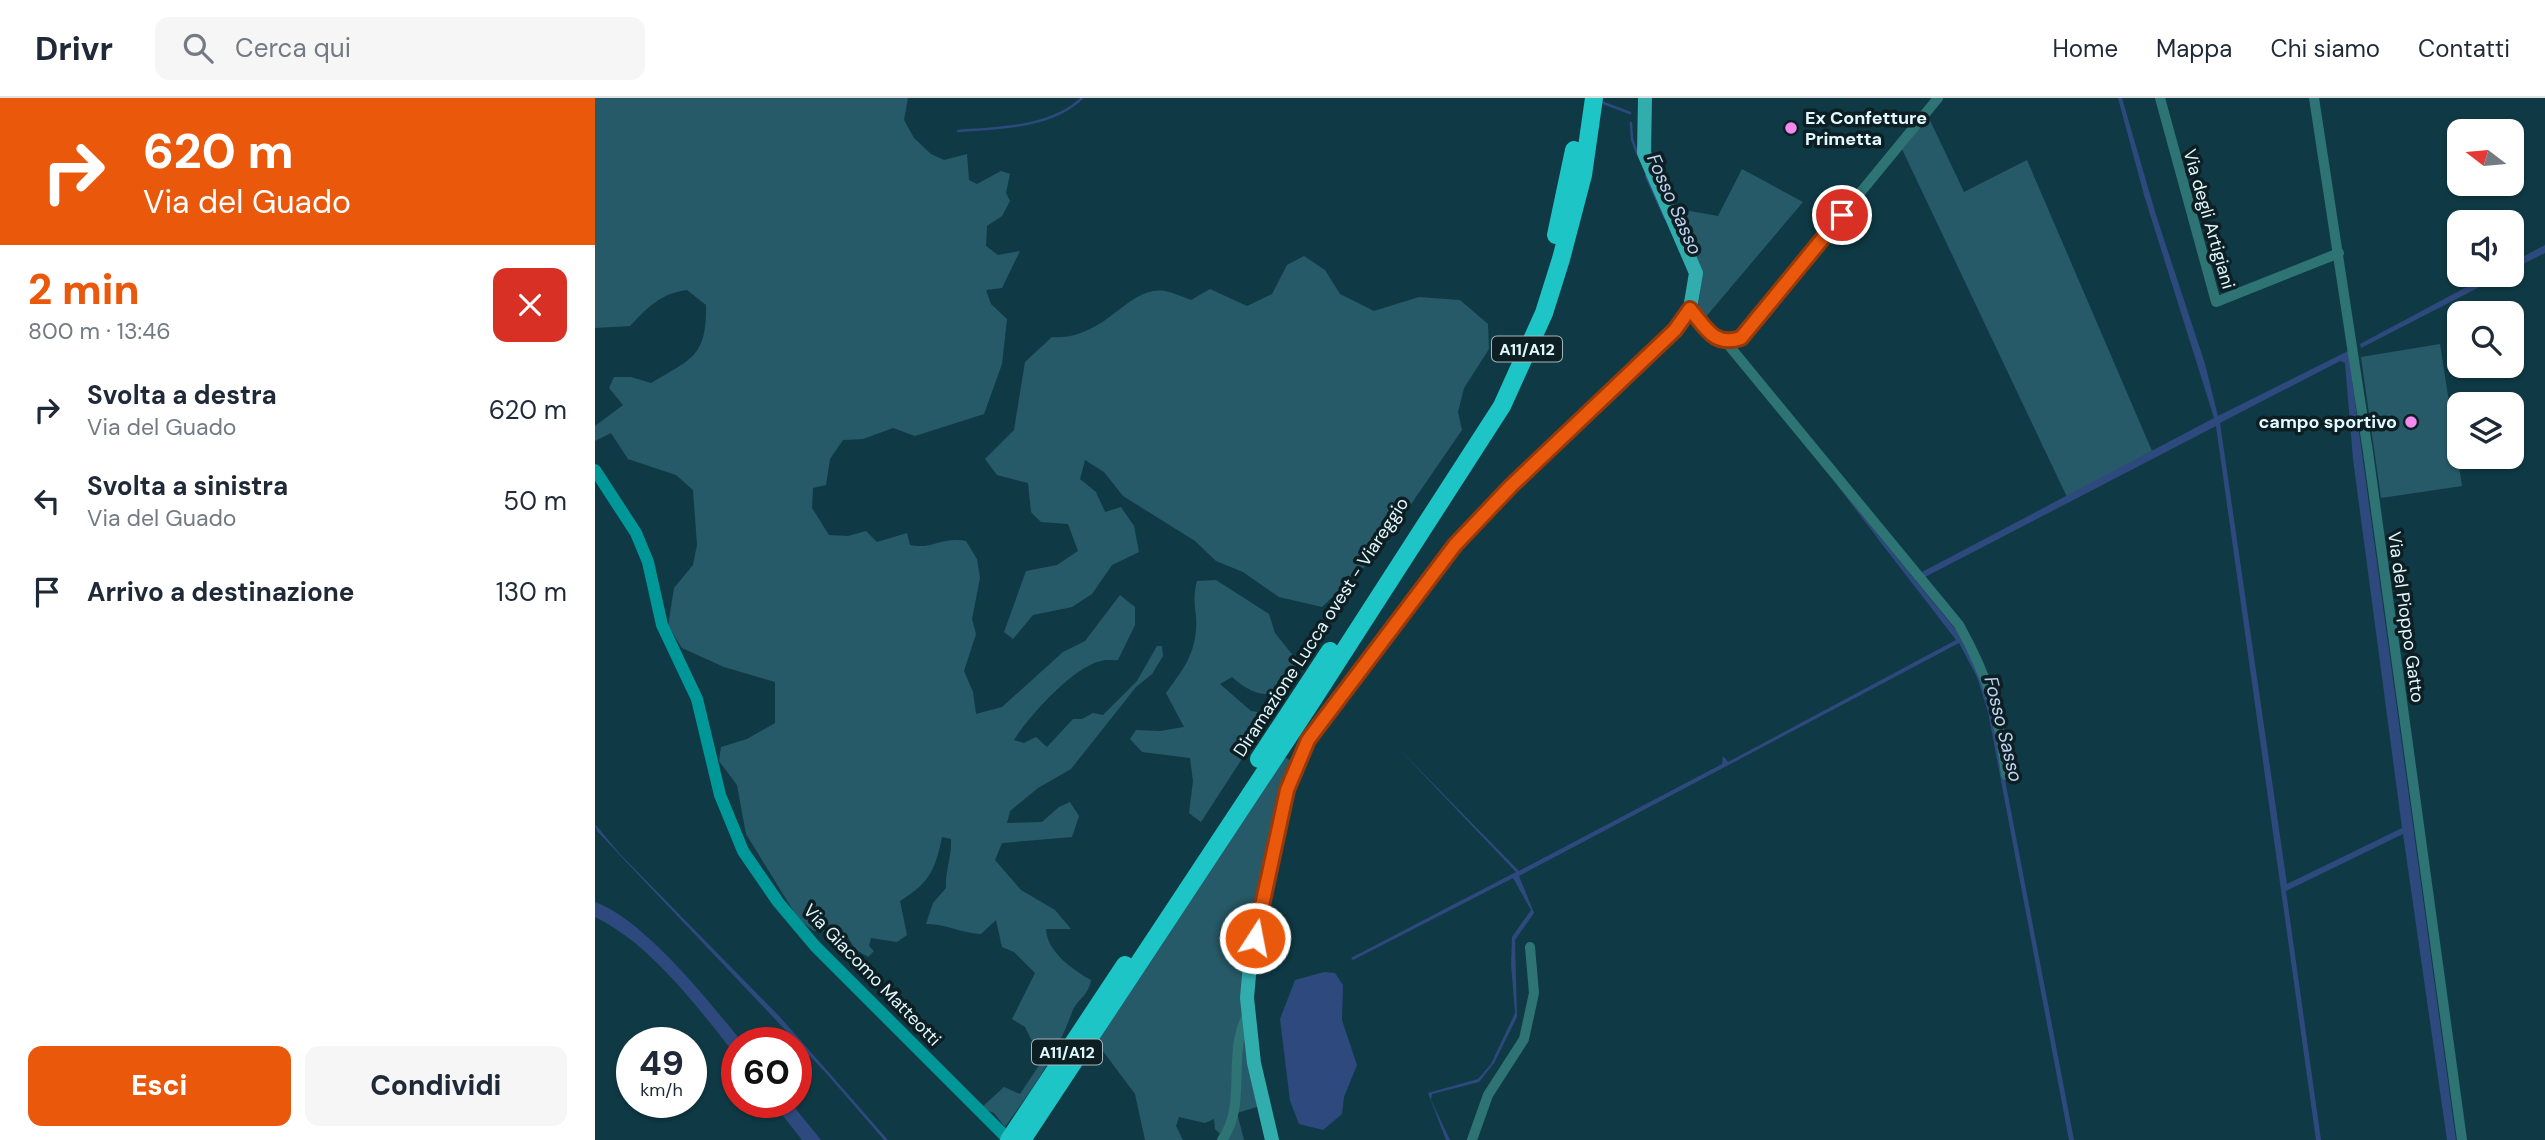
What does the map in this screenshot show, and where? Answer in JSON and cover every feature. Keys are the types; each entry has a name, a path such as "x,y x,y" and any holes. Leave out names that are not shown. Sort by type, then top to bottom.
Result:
{"highway":[{"name":"Diramazione Lucca ovest - Viareggio","path":"1555,260 1582,98"},
{"name":"Diramazione Lucca ovest - Viareggio","path":"1009,1140 1201,869 1478,434 1555,260 1583,175 1594,98"},
{"name":"Diramazione Lucca ovest - Viareggio","path":"1022,1140 1130,969 1199,850 1478,434"}],"main road":[{"path":"1272,1140 1254,1063 1248,1014 1250,964 1287,790 1308,740 1455,545 1511,486 1675,330 1690,309 1696,273 1644,153 1645,98"},
{"name":"Via Giacomo Matteotti","path":"595,470 636,533 648,562 662,625 697,699 720,795 743,851 778,902 815,946 1009,1140"}],"street":[{"path":"1726,342 1741,338 1938,98"},
{"name":"Via degli Artigiani","path":"2159,98 2216,302 2339,253"},
{"name":"Via del Pioppo Gatto","path":"2314,98 2339,253 2462,1140"},
{"path":"1690,309 1716,338 1726,342 1959,625 1982,667 1999,717 2007,775"},
{"path":"1472,1140 1488,1095 1524,1039 1534,993 1530,947"},
{"path":"1222,1140 1229,1130 1235,1096 1236,1050 1240,1028 1248,1014"}],"shaded area":[{"path":"595,98 908,98 904,120 914,138 931,154 944,160 967,154 969,180 977,184 1001,171 1010,174 1006,193 1010,201 1002,216 987,226 986,246 998,255 1020,251 1002,288 986,290 991,304 1007,319 1002,364 984,414 915,436 893,428 863,439 843,440 830,459 826,485 813,488 812,508 829,535 848,536 866,531 877,542 907,533 910,545 918,546 950,540 966,541 977,559 980,578 972,619 976,634 964,671 973,692 976,714 1002,707 1063,652 1085,641 1120,595 1135,607 1135,625 1118,660 1105,660 1090,665 1065,682 1041,706 1014,740 1024,743 1036,737 1047,747 1073,719 1082,719 1093,713 1103,715 1137,681 1157,646 1162,646 1163,656 1152,674 1136,687 1071,769 1038,788 1010,811 1007,823 1042,822 1059,807 1070,802 1079,816 1072,837 1002,843 995,860 1021,890 1055,910 1071,929 1046,929 1047,937 1056,953 1069,966 1091,980 1074,1008 1051,1057 1005,1127 994,1113 981,1108 1004,1087 1020,1094 1042,1061 1025,1027 1012,1019 1035,973 1014,952 1002,947 996,920 981,934 926,924 933,903 946,888 951,839 942,837 937,859 929,875 918,888 900,901 907,935 897,942 871,938 869,946 874,951 868,957 855,949 846,934 814,931 799,920 746,834 737,785 719,761 721,747 747,739 775,723 775,682 724,667 682,648 668,626 674,588 693,565 697,545 693,490 676,475 628,459 611,433 595,441 595,426 623,405 609,388 614,377 631,377 651,383 686,361 700,346 706,322 706,305 687,290 670,294 655,302 630,326 595,328"},
{"path":"1927,114 1964,192 2027,160 2152,451 2067,497 1901,147"},
{"path":"1742,169 1803,202 1704,319 1696,313 1700,284 1696,259 1673,208 1718,216"},
{"path":"1304,256 1325,270 1340,294 1374,311 1419,297 1460,300 1488,324 1489,349 1464,388 1458,412 1462,430 1374,558 1322,607 1279,597 1243,572 1216,561 1195,541 1123,496 1104,472 1085,460 1080,479 1096,492 1105,512 1121,507 1134,526 1139,552 1112,565 1092,594 1072,607 1033,615 1013,639 1004,632 1026,571 1057,565 1078,551 1068,524 1041,522 1031,512 1028,483 997,475 985,459 1014,430 1025,362 1052,337 1071,336 1087,331 1139,296 1151,291 1165,291 1191,300 1210,289 1247,306 1272,294 1287,265"},
{"name":"campo sportivo","path":"2440,344 2447,392 2447,469 2459,469 2462,486 2381,498 2361,357"},
{"path":"1216,580 1269,614 1275,633 1299,663 1284,693 1256,692 1232,677 1220,684 1251,711 1271,714 1201,822 1189,813 1193,781 1190,758 1142,752 1130,739 1136,730 1160,731 1184,727 1166,693 1186,664 1193,648 1197,581"},
{"path":"1283,756 1298,765 1250,964 1263,1105 1237,1113 1244,1140 1226,1140 1215,1129 1214,1119 1205,1123 1179,1117 1176,1126 1183,1140 1145,1140 1135,1094 1097,1043"}],"water":[{"path":"2118,98 2122,98 2156,215 2205,364 2218,416 2348,351 2456,1140 2447,1140 2403,834 2286,891 2321,1140 2316,1140 2216,426 1925,577 1922,572 2214,418 2144,195","holes":["2340,361 2345,363 2353,459 2402,828 2287,884 2220,423"]},
{"path":"2545,245 2545,253 2524,264 2524,256"},
{"path":"2467,287 2480,287 2452,301 2447,301 2447,304 2361,348 2360,344"},
{"path":"1830,476 1956,630 1981,678 1993,717 2074,1140 2069,1140 1988,712 1977,677 1959,643 1519,876 1534,913 1515,940 1517,1017 1494,1063 1479,1082 1432,1094 1431,1100 1450,1140 1446,1140 1428,1093 1478,1079 1491,1064 1515,1013 1512,937 1531,910 1513,878 1353,960 1351,958 1516,872 1397,747 1519,871 1722,764 1723,756 1728,762 1956,640"},
{"path":"595,824 619,853 789,1027 782,1027 597,831"},
{"path":"595,902 634,926 655,944 730,1027 721,1027 721,1037 655,961 616,929 595,917"},
{"path":"1324,972 1335,973 1343,985 1342,1020 1357,1065 1344,1097 1342,1114 1323,1130 1299,1124 1290,1101 1280,1019 1295,980"},
{"path":"812,1053 888,1140 884,1140 812,1058"},
{"path":"785,1118 803,1118 821,1140 802,1140"}],"waterway":[{"name":"Fosso Sasso","path":"958,131 1040,121 1069,108 1082,98"},
{"name":"Fosso Sasso","path":"1601,102 1630,113"},
{"name":"Fosso Sasso","path":"1631,123 1632,139 1637,153"},
{"name":"Fosso Sasso","path":"1646,176 1665,218"},
{"name":"Fosso Sasso","path":"1697,309 1718,333"},
{"name":"Fosso Sasso","path":"1878,537 1921,592"}],"place":[{"name":"Ex Confetture Primetta","path":"1791,128"},
{"name":"campo sportivo","path":"2411,422"}],"route":[{"path":"1255,938 1287,790 1308,740 1455,545 1511,486 1675,330 1690,309 1716,338 1726,342 1741,338 1842,215"}]}
